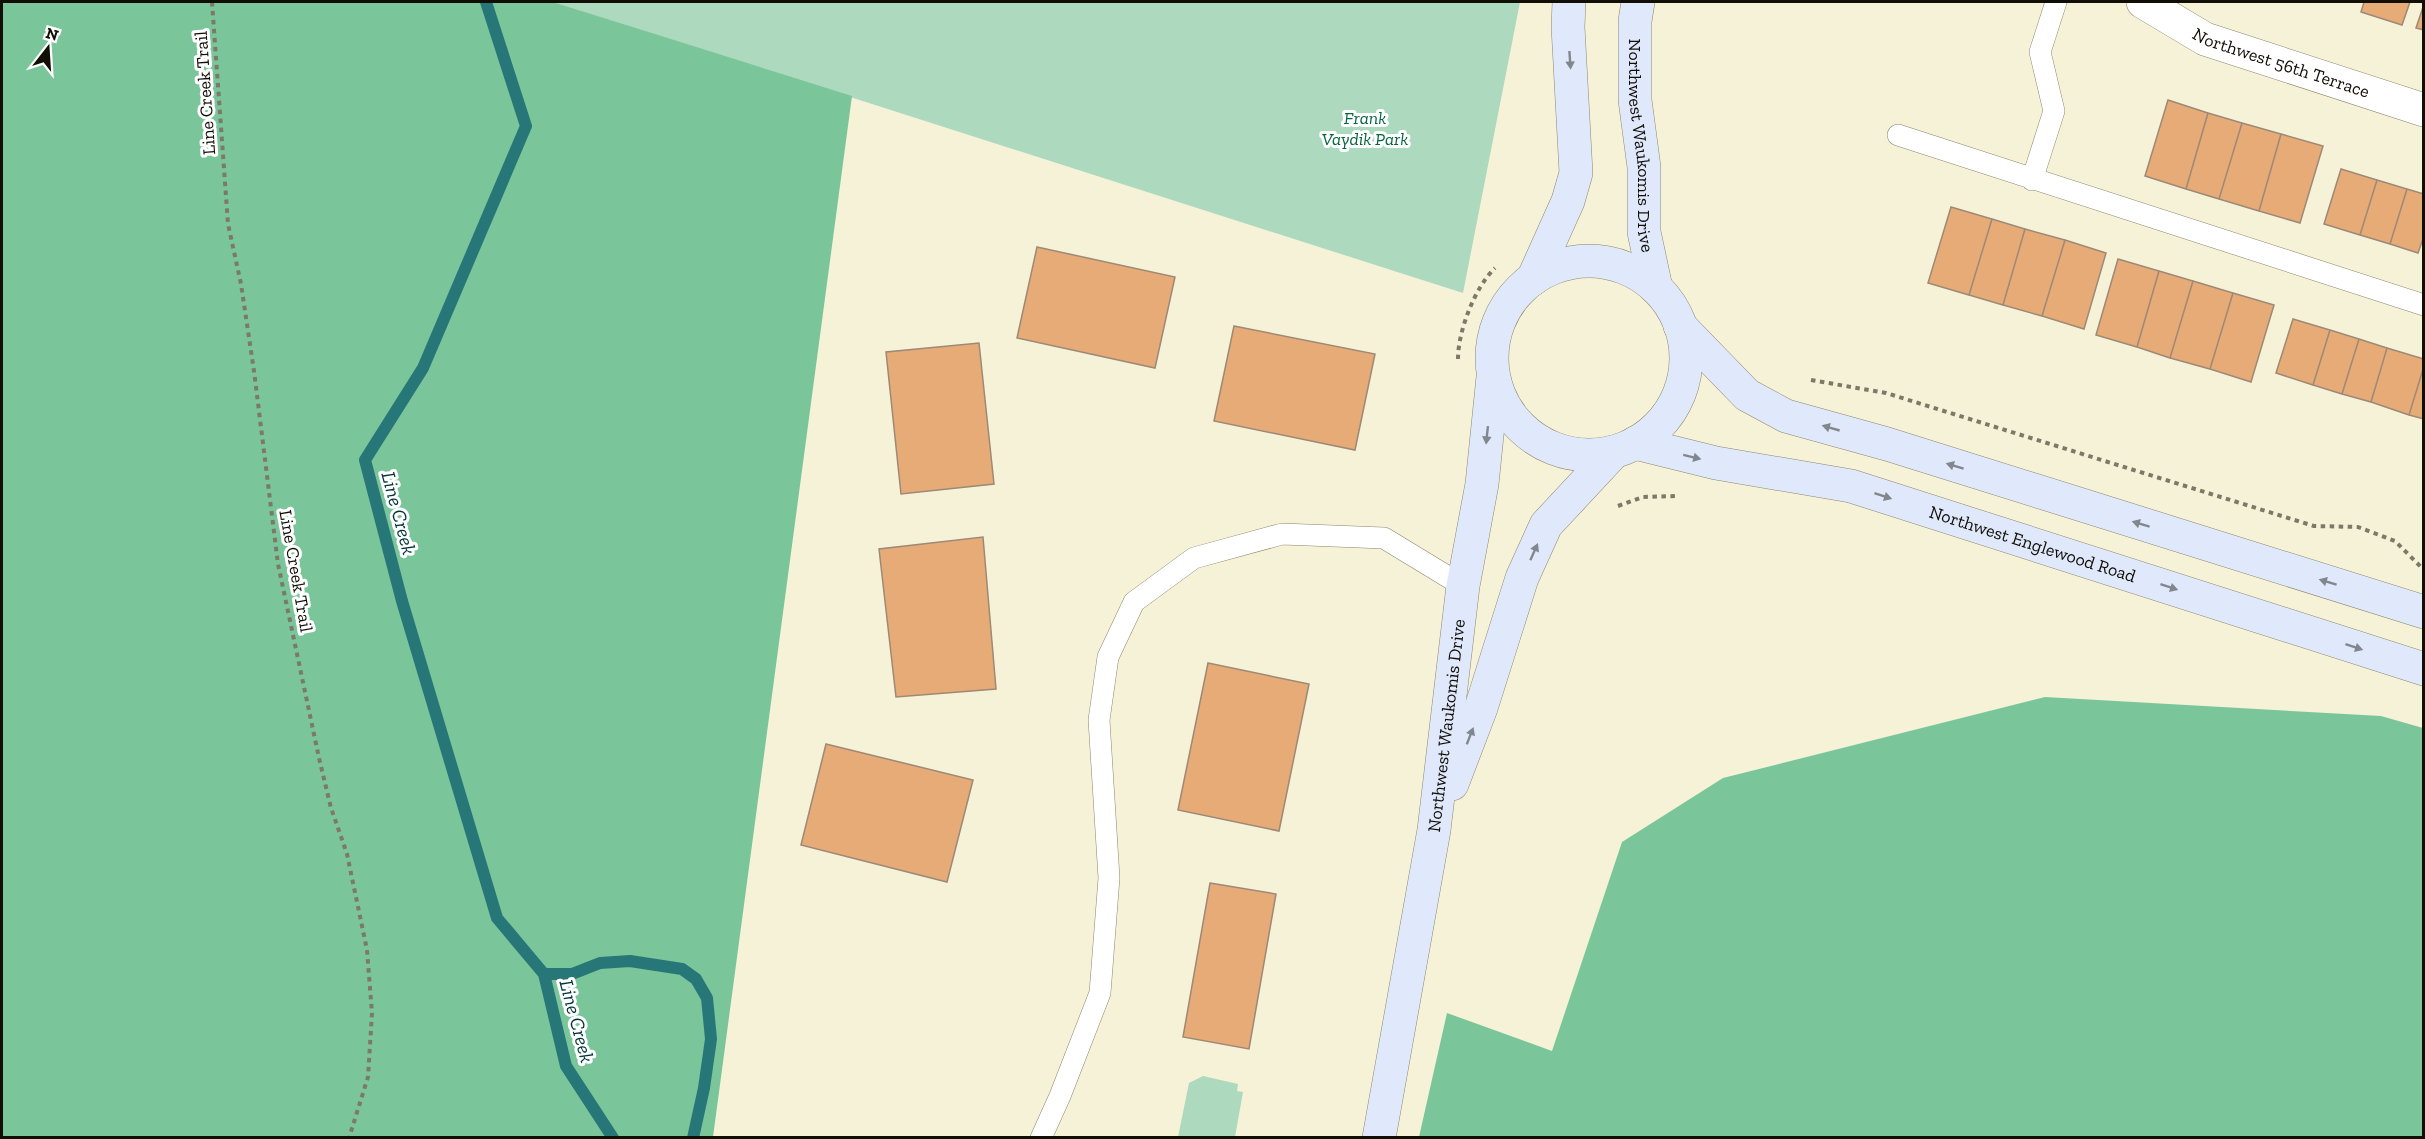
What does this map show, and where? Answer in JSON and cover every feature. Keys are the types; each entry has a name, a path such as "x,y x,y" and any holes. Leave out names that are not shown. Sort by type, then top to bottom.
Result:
{"main road":[{"path":"1533,279 1568,201 1576,173 1568,27 1569,2"},
{"name":"Northwest Waukomis Drive","path":"1638,2 1635,21 1635,100 1644,167 1644,232 1656,288"},
{"path":"1596,261 1618,266 1638,275 1656,288 1670,306 1680,326 1685,348 1685,371 1680,393 1669,413 1661,422 1625,448 1592,455 1569,453 1547,446 1528,433 1512,417 1500,398 1493,377 1492,355 1495,332 1503,312 1516,294 1533,279 1552,268 1596,261"},
{"path":"1680,326 1747,395 1786,416 1887,444 2424,612"},
{"name":"Northwest Waukomis Drive","path":"1434,830 1463,586 1482,484 1493,377"},
{"name":"Northwest Waukomis Drive","path":"1434,830 1481,708 1522,578 1546,525 1625,448"},
{"name":"Northwest Englewood Road","path":"1625,448 1851,486 2424,669"},
{"path":"1379,1137 1434,830"}],"street":[{"name":"Northwest 56th Terrace","path":"2143,2 2205,39 2424,110"}],"lane":[{"path":"2032,180 2054,111 2040,52 2056,2"},
{"path":"1898,135 2424,305"},
{"path":"1041,1137 1060,1096 1100,993 1109,878 1099,720 1108,657 1134,602 1194,558 1282,534 1384,538 1463,586"}],"path":[{"name":"Line Creek Trail","path":"212,2 228,224 241,284 254,370 278,564 319,758 331,808 347,854 367,950 372,1013 368,1077 349,1137"},
{"path":"1458,361 1458,350 1469,311 1488,275 1496,268"},
{"path":"1810,380 1886,393 2314,526 2358,527 2395,541 2424,570"},
{"path":"1613,507 1643,497 1680,496"}],"green space":[{"path":"2,2 553,2 852,96 713,1137 2,1137"},
{"name":"Frank Vaydik Park","path":"553,2 1520,2 1463,293"},
{"path":"2045,697 2381,716 2423,728 2423,1137 1419,1137 1447,1013 1552,1051 1622,842 1723,778"},
{"path":"1203,1076 1238,1084 1237,1091 1243,1092 1235,1137 1178,1137 1189,1083"}],"building":[{"path":"2364,2 2410,2 2402,25 2361,12"},
{"path":"2424,4 2424,30 2416,28"},
{"path":"2168,100 2208,113 2186,189 2145,176"},
{"path":"2208,113 2242,123 2219,199 2186,189"},
{"path":"2242,123 2281,134 2259,211 2219,199"},
{"path":"2281,134 2323,146 2300,223 2259,211"},
{"path":"2341,169 2377,180 2360,235 2324,224"},
{"path":"2377,180 2407,189 2390,244 2360,235"},
{"path":"2407,189 2424,194 2424,236 2418,253 2390,244"},
{"path":"1951,207 1992,219 1969,295 1928,283"},
{"path":"1992,219 2025,229 2003,305 1969,295"},
{"path":"2025,229 2065,240 2042,316 2003,305"},
{"path":"2065,240 2106,253 2084,329 2042,316"},
{"path":"1037,247 1175,277 1155,368 1017,338"},
{"path":"2118,259 2159,271 2137,347 2096,335"},
{"path":"2159,271 2193,281 2170,358 2137,347"},
{"path":"2193,281 2233,293 2210,369 2170,358"},
{"path":"2233,293 2274,305 2251,382 2210,369"},
{"path":"2293,319 2330,330 2313,385 2276,373"},
{"path":"1234,326 1375,354 1355,450 1214,421"},
{"path":"2330,330 2359,339 2342,394 2313,385"},
{"path":"2359,339 2387,348 2371,402 2342,394"},
{"path":"979,343 994,484 901,494 886,352"},
{"path":"2387,348 2424,359 2424,366 2409,415 2371,402"},
{"path":"2424,366 2424,419 2409,415"},
{"path":"983,537 996,689 896,697 879,549"},
{"path":"1208,663 1309,684 1279,831 1178,810"},
{"path":"826,744 973,780 947,882 801,845"},
{"path":"1210,883 1276,894 1249,1049 1183,1037"}],"waterway":[{"name":"Line Creek","path":"486,2 526,126 423,368 365,460 402,601 497,918 544,974 566,1066 613,1138"},
{"name":"Line Creek","path":"544,974 572,974 600,963 630,961 682,969 696,979 707,998 711,1039 704,1088 693,1138"}]}
